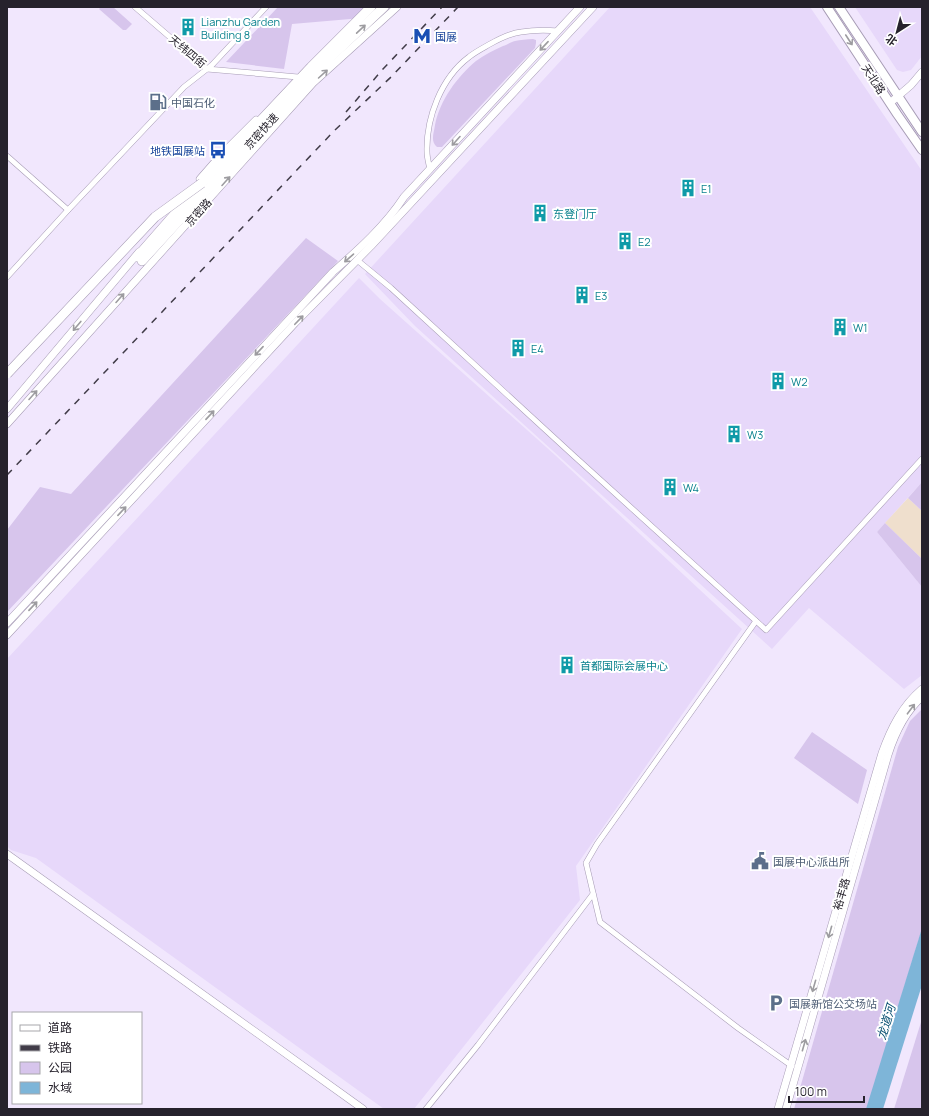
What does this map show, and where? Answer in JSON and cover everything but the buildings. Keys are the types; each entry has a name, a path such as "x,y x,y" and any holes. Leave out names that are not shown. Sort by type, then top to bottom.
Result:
{"highway":[{"name":"京密快速","path":"371,7 311,67 202,183 140,259 316,71 384,7"},
{"path":"7,374 155,217 202,183"}],"main road":[{"name":"天北路","path":"828,7 922,150"},
{"name":"天北路","path":"839,7 922,132"}],"street":[{"name":"天纬四街","path":"135,7 207,69 298,77"},
{"path":"7,277 184,87 207,69 266,7"},
{"name":"京密路","path":"7,409 220,155 367,7"},
{"name":"京密路","path":"7,424 313,83 397,7"},
{"path":"7,623 328,278 367,242 394,213 404,197 580,7"},
{"path":"7,635 290,329 357,260 593,7"},
{"path":"430,170 426,153 430,117 440,92 455,70 468,57 498,39 520,32 540,30 558,31"},
{"path":"890,103 911,85 922,72"},
{"path":"7,156 68,210"},
{"path":"357,260 397,294 766,630 922,459"},
{"path":"756,621 597,844 586,864 592,894 600,922 738,1028 794,1067"},
{"name":"裕丰路","path":"786,1109 794,1067 882,753 888,736 902,711 914,696 922,689"},
{"name":"裕丰路","path":"778,1109 794,1067 893,739 901,724 918,700 922,697"},
{"path":"7,854 363,1109"},
{"path":"426,1109 478,1045 592,894"}],"shaded area":[{"path":"610,7 810,7 922,171 922,482 877,532 922,587 922,675 904,689 809,608 772,649 415,326 365,274"},
{"path":"855,7 922,7 922,56 911,70 903,72 897,70"},
{"name":"首都国际会展中心","path":"359,278 380,299 555,455 742,629 576,866 580,900 414,1109 384,1109 36,858 11,850 7,846 7,659"},
{"path":"908,498 922,511 922,559 885,523"}],"green space":[{"path":"101,7 113,7 132,24 126,30 123,30 99,9"},
{"path":"278,7 373,7 362,18 292,24 284,69 226,62"},
{"path":"536,40 535,48 442,147 437,147 433,137 437,116 445,98 462,74 476,61 493,51 515,41"},
{"path":"306,238 338,261 7,612 7,530 40,487 71,494"},
{"path":"922,482 922,511 908,498"},
{"path":"885,523 922,559 922,587 877,532"},
{"path":"922,709 922,929 867,1109 794,1109 898,747 910,721"},
{"path":"812,732 867,770 858,804 794,758"},
{"path":"922,1019 922,1109 894,1109"}],"water":[{"name":"龙道河","path":"922,928 922,985 883,1109 866,1109"}],"railway":[{"path":"346,112 383,69 442,7"},
{"path":"7,475 334,131 391,77 458,7"}],"place":[{"name":"Lianzhu Garden Building 8","path":"188,27"},
{"name":"国展","path":"422,36"},
{"name":"中国石化","path":"158,102"},
{"name":"地铁国展站","path":"218,150"},
{"name":"E1","path":"688,188"},
{"name":"东登门厅","path":"540,213"},
{"name":"E2","path":"625,241"},
{"name":"E3","path":"582,295"},
{"name":"W1","path":"840,327"},
{"name":"E4","path":"518,348"},
{"name":"W2","path":"778,381"},
{"name":"W3","path":"734,434"},
{"name":"W4","path":"670,487"},
{"name":"首都国际会展中心","path":"567,665"},
{"name":"国展中心派出所","path":"760,861"},
{"name":"国展新馆公交场站","path":"776,1003"}]}
